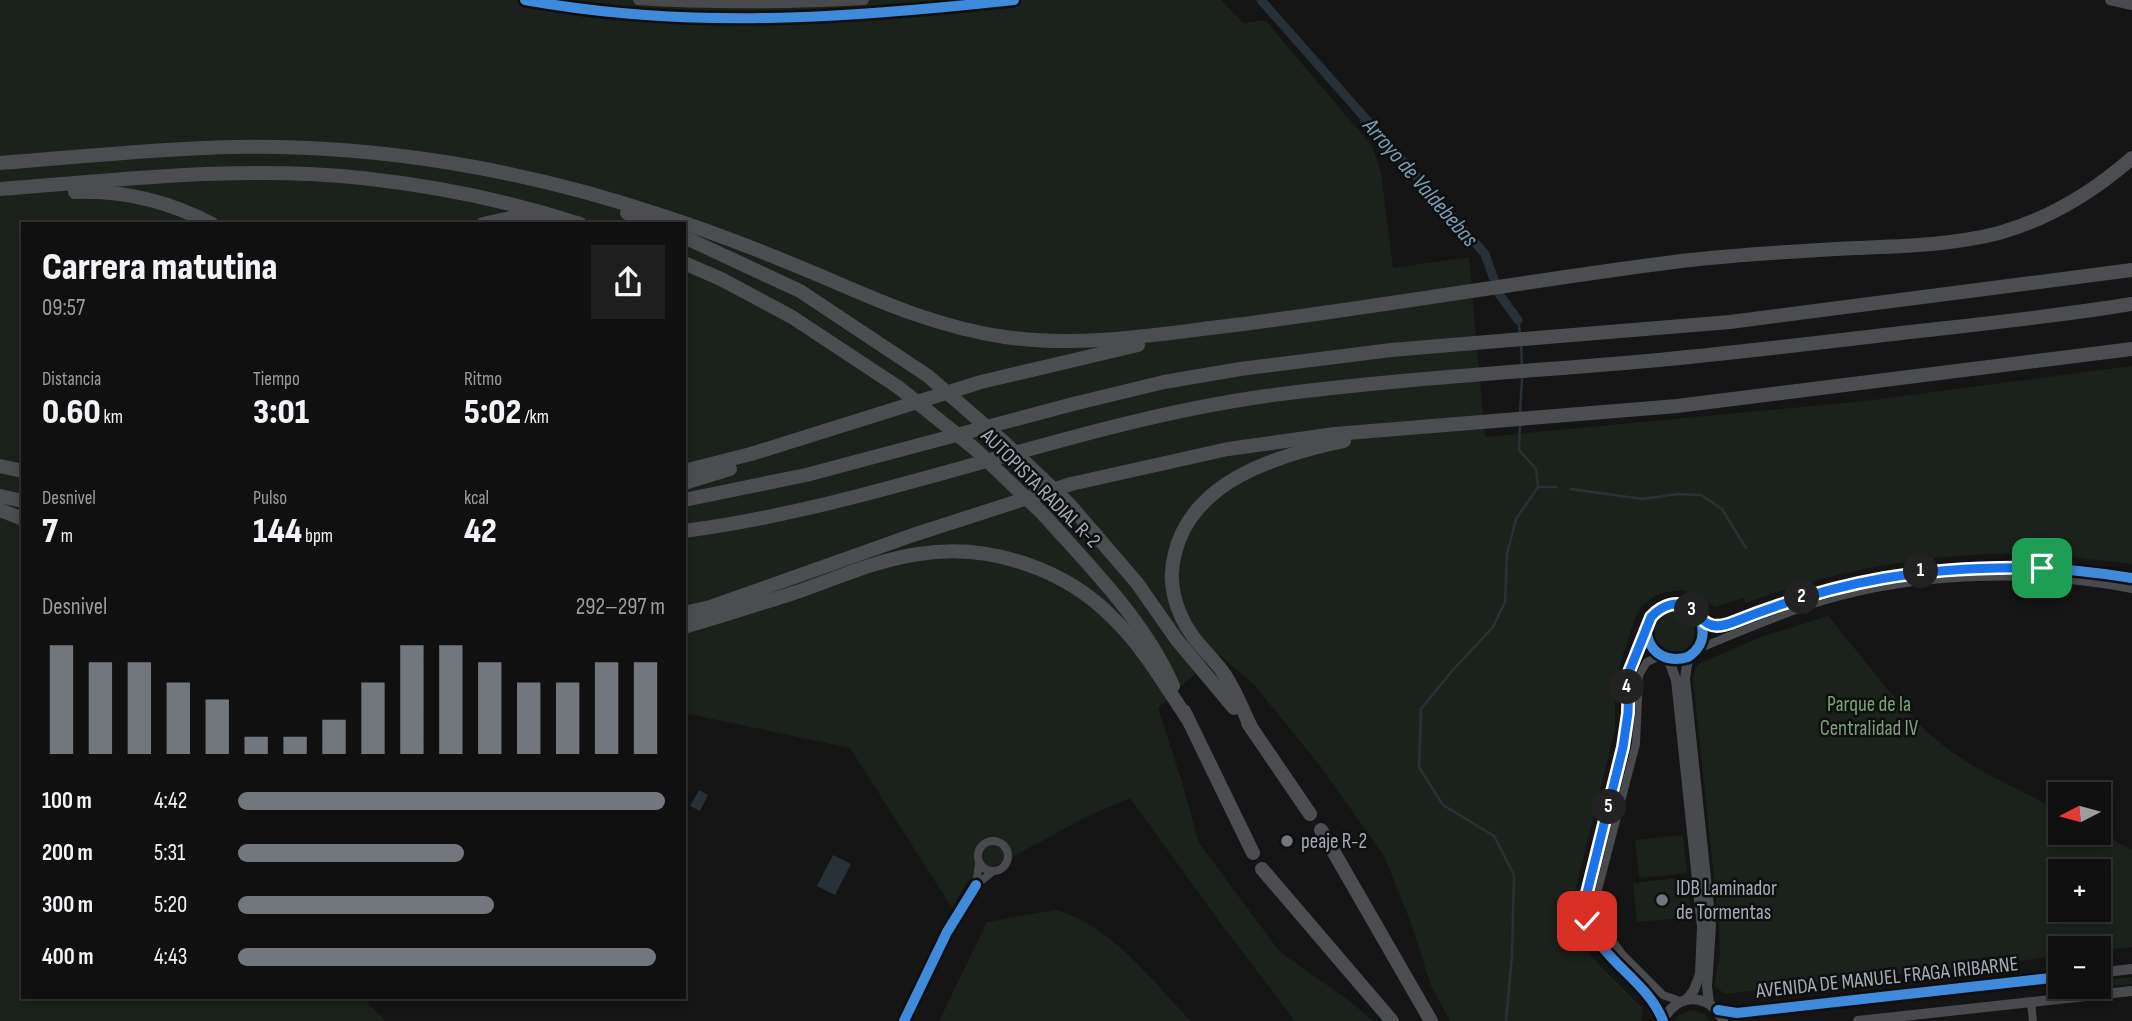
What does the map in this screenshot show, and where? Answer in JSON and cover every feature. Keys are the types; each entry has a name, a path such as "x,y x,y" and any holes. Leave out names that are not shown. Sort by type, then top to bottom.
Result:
{"highway":[{"path":"0,163 235,147 359,152 446,163 528,179 594,194 681,222"},
{"path":"686,224 923,318 998,337 1096,342 1294,317 1689,260 1909,246 1969,239 2027,223 2054,211 2105,181 2132,158"},
{"path":"0,189 188,175 361,178 447,191 545,212 574,222"},
{"path":"528,179 649,222"},
{"path":"0,195 94,192 131,194 166,203 208,222"},
{"path":"492,222 515,217 549,222"},
{"name":"AUTOPISTA RADIAL R-2","path":"686,238 800,291 928,376 1006,443 1070,505 1137,583 1177,640 1252,729 1310,814"},
{"name":"AUTOPISTA RADIAL R-2","path":"686,264 721,279 792,317 898,387 975,449 1044,515 1125,608 1163,663 1253,853"},
{"path":"686,500 806,475 1164,382 1319,358 1730,322 2132,270"},
{"path":"686,531 782,513 911,482 1085,433 1177,411 1266,396 1381,383 1652,361 2066,314 2132,304"},
{"path":"686,470 751,454 981,382 1052,364 1294,317"},
{"path":"686,613 710,607 1003,505 1127,470 1284,440 1572,416 1803,392 2132,349"},
{"path":"686,482 790,449 890,411"},
{"path":"1252,729 1221,669 1192,637 1176,603 1172,576 1173,559 1187,522 1198,507 1220,488 1270,462 1326,444 1407,429"},
{"path":"0,466 21,471"},
{"path":"0,496 21,501"},
{"path":"0,510 21,518"},
{"path":"686,625 871,565 919,554 962,551 1011,558 1072,585 1113,617 1134,641 1187,718"},
{"path":"686,605 779,582"},
{"path":"1321,830 1431,1021"},
{"path":"1262,869 1392,1021"}],"street":[{"path":"525,0 636,15 701,19 887,13 1014,0"},
{"path":"638,0 772,5 864,0"},
{"path":"2110,0 2132,5"},
{"path":"1663,1021 1659,1010 1648,996 1596,941 1585,914 1585,901 1623,747 1628,713 1629,672 1651,617 1669,604 1687,607 1700,620 1716,626 1823,590 1932,570 1999,566 2079,570 2132,578"},
{"path":"1723,1021 1718,1010 1709,1003 1663,995 1622,954 1596,919 1594,905 1636,744 1639,675 1647,662 1688,657 1698,649 1768,620 1826,600 1934,580 2042,577 2132,589"},
{"path":"1698,649 1703,635 1700,620"},
{"path":"1647,631 1650,645 1665,658 1676,680 1702,927 1700,974 1694,990 1667,1013 1663,1021"},
{"path":"1688,657 1685,678 1711,926 1707,986 1709,1003"},
{"path":"904,1021 947,932 976,886 992,872 1003,867 1007,860 1003,845 995,841 983,845 977,856 979,864 976,886"},
{"path":"979,864 992,872"},
{"path":"2111,971 2132,969"},
{"name":"AVENIDA DE MANUEL FRAGA IRIBARNE","path":"1718,1010 1737,1013 2048,978"},
{"name":"AVENIDA DE MANUEL FRAGA IRIBARNE","path":"1858,1021 2132,990"},
{"path":"2031,1002 2033,1021"}],"green space":[{"path":"0,0 1221,0 1243,23 1265,20 1372,146 1381,172 1393,268 1469,257 1485,437 1865,401 2132,366 2132,564 2030,554 1958,556 1851,572 1746,603 1743,598 1715,607 1684,590 1653,597 1643,605 1635,618 1615,680 1615,730 1573,901 1574,926 1582,943 1643,1009 1641,1021 1450,1021 1431,986 1411,923 1384,856 1318,763 1254,685 1217,653 1158,708 1199,843 1280,952 1347,999 1373,1021 1295,1021 1130,798 1088,816 968,881 952,908 850,748 686,713 686,222 21,222 21,999 364,999 385,1021 0,1021"},
{"path":"1675,609 1691,615 1697,631 1691,647 1675,653 1659,647 1653,631 1659,615"},
{"name":"Parque de la Centralidad IV","path":"1828,616 1879,679 1934,738 1979,769 2048,805 2048,845 2111,845 2111,839 2132,850 2132,947 2111,949 2111,936 2048,936 2048,957 1725,994 1714,986 1720,954 1719,924 1693,680 1695,669 1700,663 1761,637"},
{"name":"IDB Laminador de Tormentas","path":"1683,835 1687,873 1639,878 1635,840"},
{"name":"IDB Laminador de Tormentas","path":"1687,877 1691,917 1637,922 1633,883"},
{"path":"1056,910 1095,928 1113,942 1130,956 1191,1021 939,1021 987,922"},
{"path":"2132,977 2132,984 2111,986 2111,979"},
{"path":"1691,1010 1704,1014 1710,1021 1674,1021 1679,1015"}],"shaded area":[{"path":"699,790 708,795 700,811 690,806"},
{"path":"833,855 851,864 835,895 817,886"}],"waterway":[{"name":"Arroyo de Valdebebas","path":"1261,0 1485,254 1499,294 1518,320"},
{"name":"Arroyo de Valdebebas","path":"1518,320 1520,333"},
{"name":"Arroyo de Valdebebas","path":"1521,343 1522,368"},
{"name":"Arroyo de Valdebebas","path":"1520,413 1522,378"},
{"name":"Arroyo de Valdebebas","path":"1506,1021 1512,955 1514,875 1494,836 1443,805 1419,767 1421,709 1493,627 1505,602 1507,554 1516,519 1538,487 1536,469 1519,450 1520,423"},
{"path":"1538,487 1556,487"},
{"path":"1571,489 1642,499 1678,494 1701,495 1722,509 1746,548"}],"cycle path":[{"path":"525,0 648,15 709,18 830,16 1014,0"},
{"path":"1700,619 1702,641 1697,650 1688,657 1674,659 1662,656 1653,649 1648,640 1650,619 1668,605 1684,605 1708,625 1719,626 1831,590 1928,571 2028,568 2132,578"},
{"path":"1647,631 1629,672 1628,713 1623,747 1585,901 1588,920 1595,936 1643,990 1663,1021"},
{"path":"904,1021 947,932 976,885"},
{"path":"1718,1010 1737,1013 2048,978"}],"place":[{"name":"peaje R-2","path":"1287,841"},
{"name":"IDB Laminador de Tormentas","path":"1662,900"}],"route":[{"path":"1587,921 1585,901 1626,735 1629,672 1651,617 1656,611 1669,604 1681,605 1693,610 1700,620 1716,626 1823,590 1902,574 1999,566 2042,568"}]}
